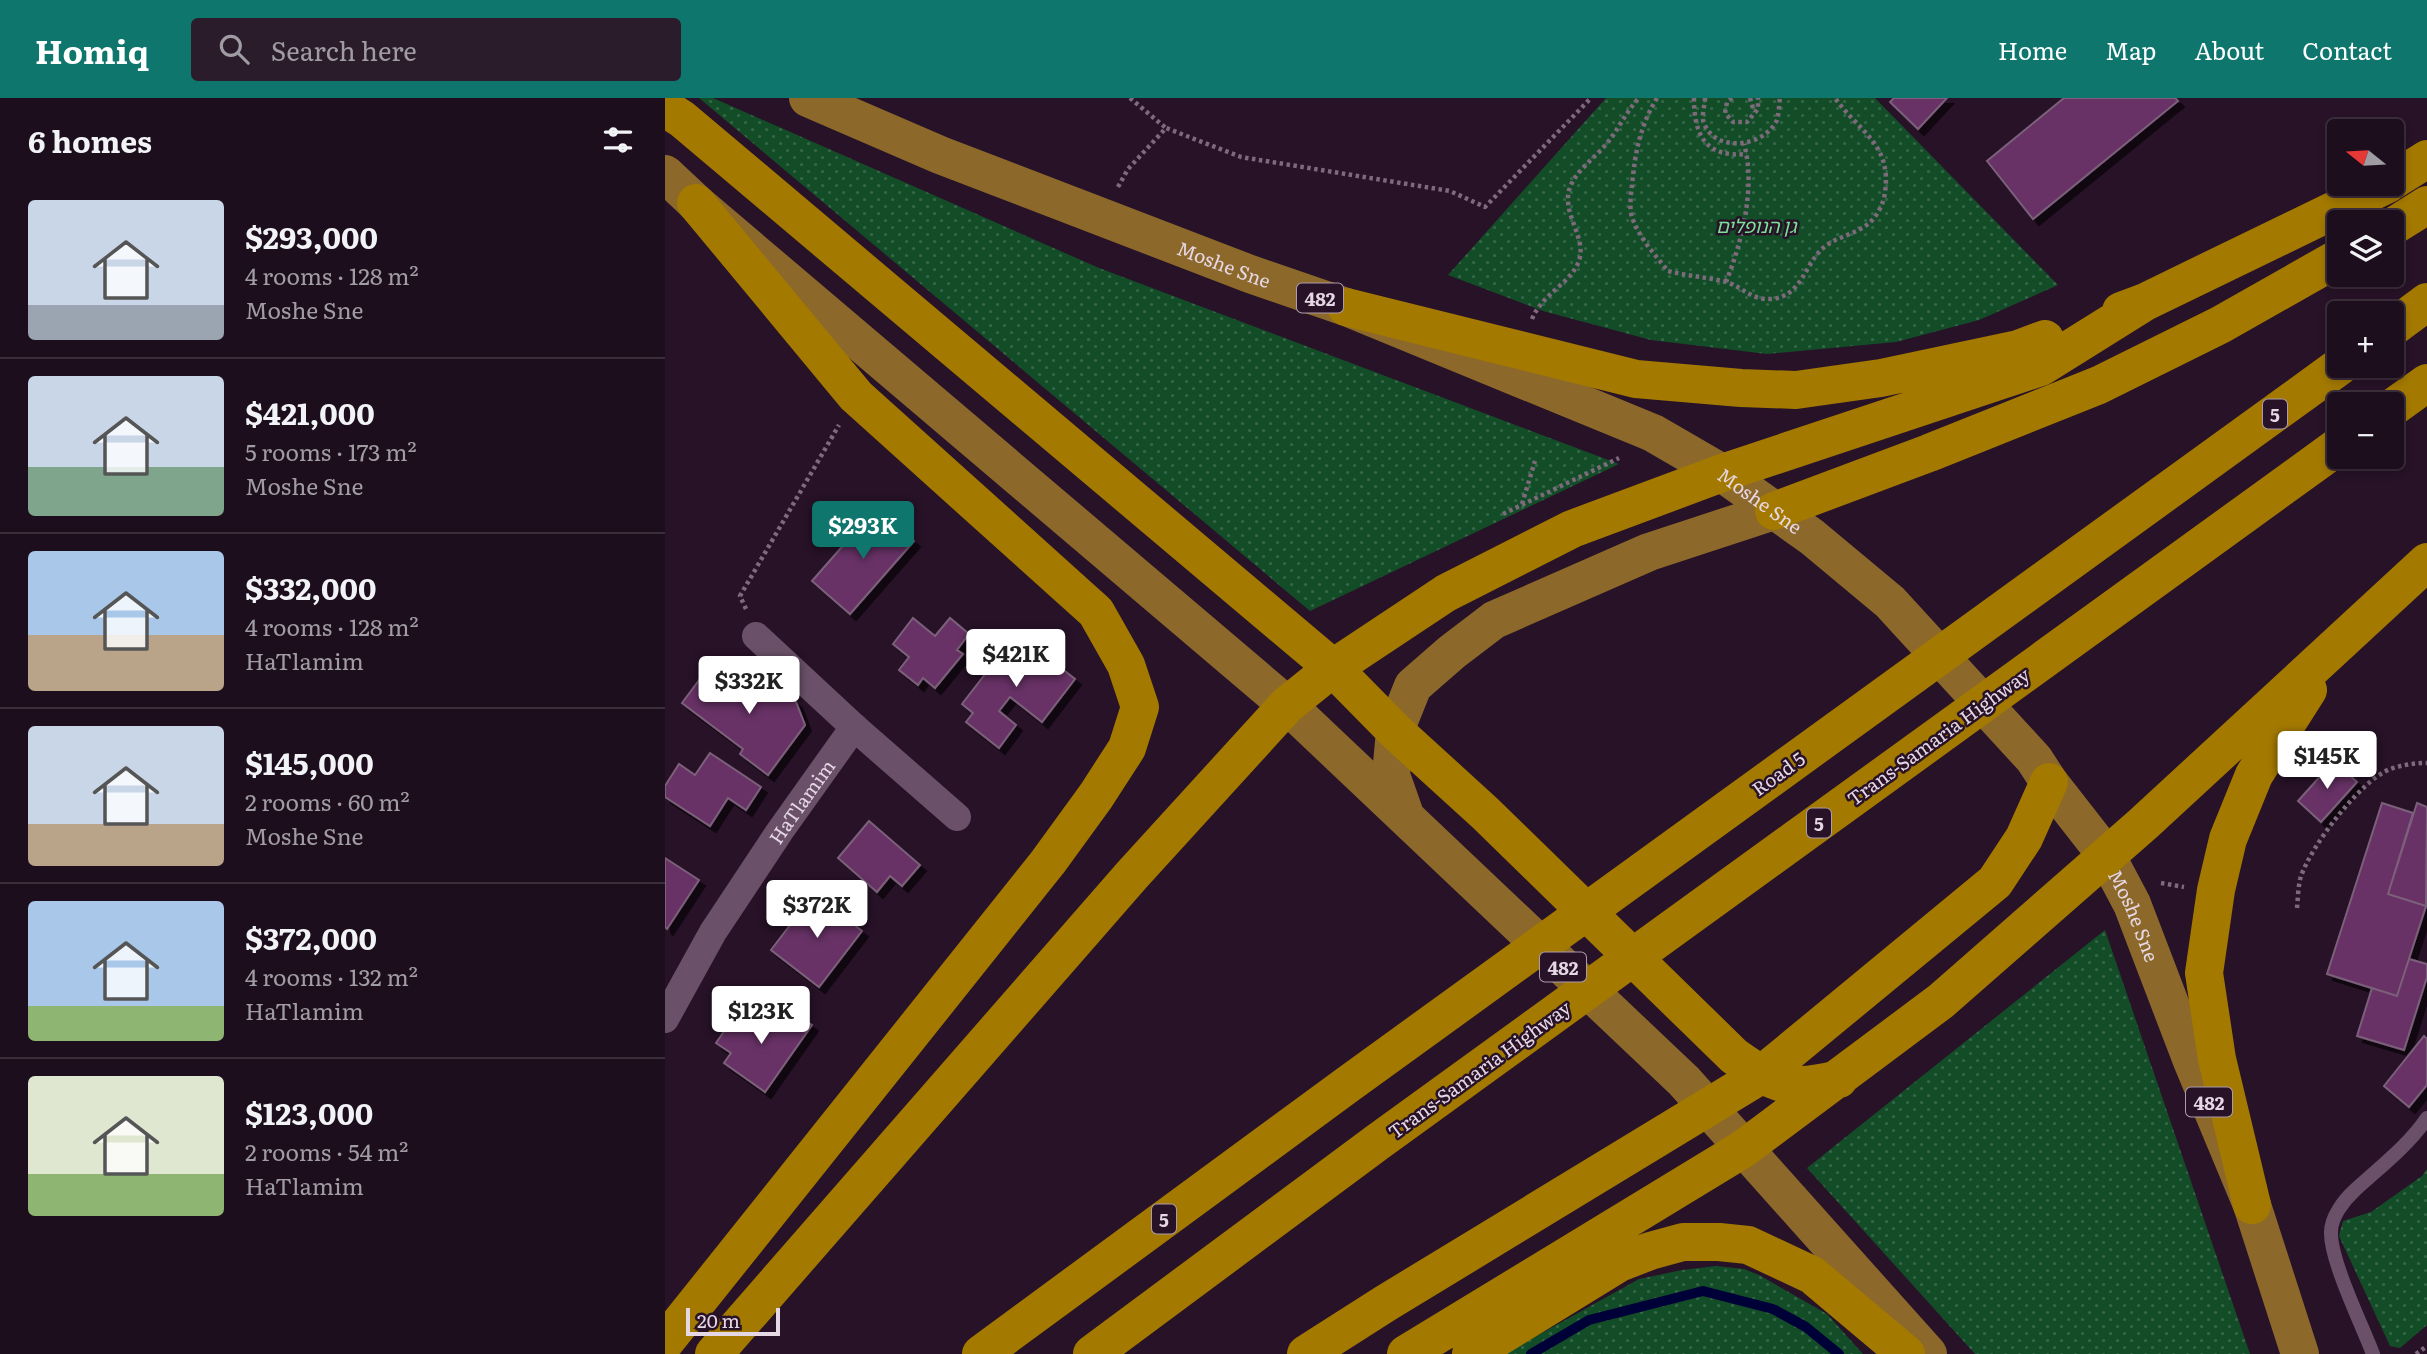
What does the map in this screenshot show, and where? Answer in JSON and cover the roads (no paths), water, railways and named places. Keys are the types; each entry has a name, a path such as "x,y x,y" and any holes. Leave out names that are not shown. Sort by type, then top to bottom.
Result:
{"highway":[{"path":"665,108 682,119 1333,668 1395,731 1485,813 1748,1066 1788,1085 1809,1086 1839,1079"},
{"path":"2405,173 2427,159"},
{"path":"1346,307 1520,348 1636,379 1796,390 1881,378 2018,349 2145,302 2363,196"},
{"path":"665,1342 1048,862 1127,748 1140,707 1126,665 1096,612 856,396 696,204"},
{"path":"2404,219 2427,205"},
{"path":"1774,511 2099,385 2220,325 2327,264"},
{"path":"714,1354 1132,876 1287,705 1333,668 1446,593 1572,529 1722,473 2041,367 2145,302"},
{"path":"2404,319 2427,302"},
{"name":"5","path":"981,1354 1347,1085 2327,375"},
{"path":"2404,399 2427,383"},
{"name":"5","path":"1092,1354 1413,1117 2327,454"},
{"path":"1406,1354 1743,1150 1941,1001 2106,855 2427,562"},
{"path":"2252,1205 2217,1059 2204,973 2216,890 2228,839 2254,775 2336,647"},
{"path":"1306,1354 1695,1095 1748,1066 1995,882 2024,838 2041,771"},
{"path":"1471,1354 1619,1263 1683,1242 1748,1245 1812,1275 1906,1354"}],"main road":[{"name":"Moshe Sne","path":"808,98 940,155 1250,274 1346,307 1653,433 1722,473 1812,537 1890,602 2041,771 2106,855 2132,904 2192,1062 2252,1205 2300,1354"},
{"name":"482","path":"665,174 696,204 1287,705 1695,1095 1928,1354"},
{"path":"1405,817 1391,775 1395,731 1413,686 1452,652 1494,621 1649,552 1774,511"}],"street":[{"path":"756,636 957,817"},
{"name":"HaTlamim","path":"665,1019 713,932 854,727"}],"lane":[{"path":"2374,1354 2332,1250 2331,1229 2337,1212 2351,1194 2418,1131 2427,1118"}],"waterway":[{"path":"1531,1354 1589,1320 1703,1291 1773,1309 1806,1327 1839,1354"}],"park label":[{"name":"גן הנופלים","path":"1756,225"}]}
